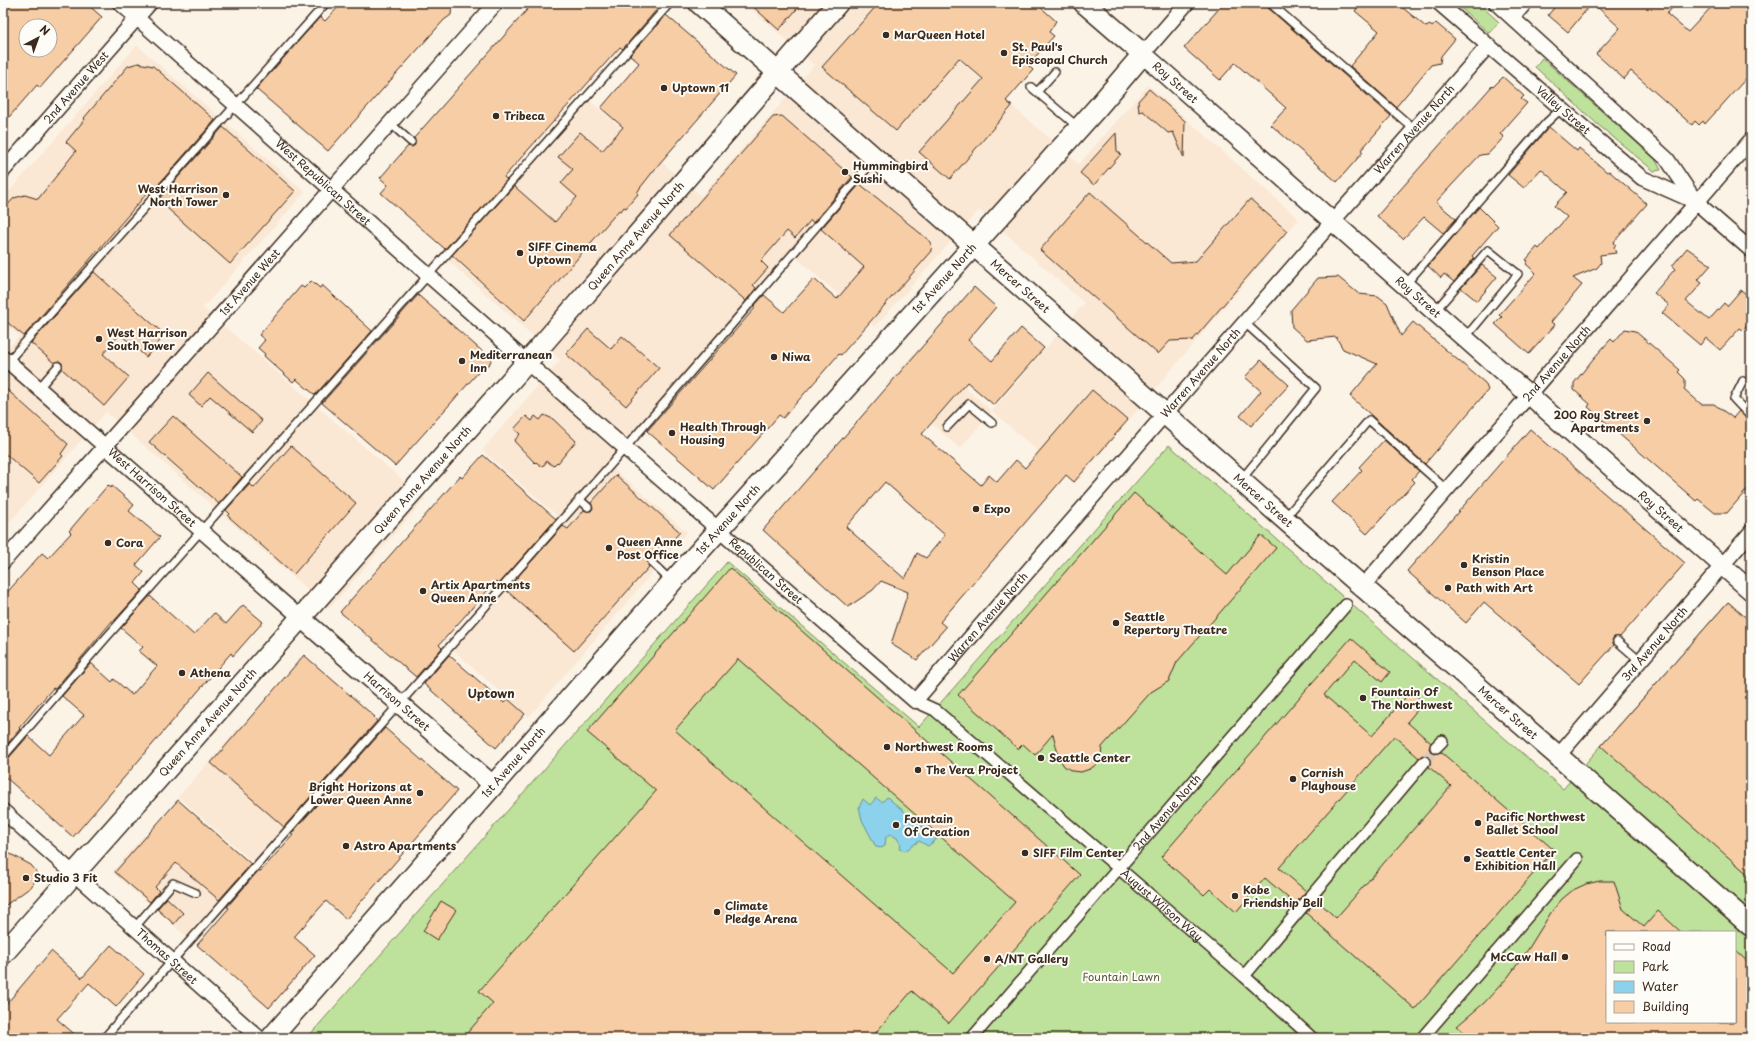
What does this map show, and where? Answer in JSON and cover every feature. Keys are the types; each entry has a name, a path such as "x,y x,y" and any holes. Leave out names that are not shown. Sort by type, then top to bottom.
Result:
{"main road":[{"name":"Mercer Street","path":"699,3 1165,415 1558,756 1751,926"},
{"name":"Queen Anne Avenue North","path":"3,954 527,362 838,3"},
{"name":"Roy Street","path":"1084,3 1143,54"},
{"name":"1st Avenue North","path":"271,1038 672,582 1080,128 1143,54"}],"street":[{"name":"West Republican Street","path":"120,3 527,362"},
{"name":"2nd Avenue West","path":"3,171 150,3"},
{"name":"1st Avenue West","path":"3,562 496,3"},
{"name":"1st Avenue North","path":"1143,54 1187,3"},
{"name":"Valley Street","path":"1439,3 1642,178 1696,202"},
{"name":"Valley Street","path":"1496,3 1667,159 1696,202 1751,250"},
{"path":"1513,17 1525,3"},
{"name":"Warren Avenue North","path":"915,701 1332,222 1488,46"},
{"name":"Roy Street","path":"1143,54 1751,591"},
{"name":"2nd Avenue North","path":"1363,586 1751,140"},
{"name":"West Harrison Street","path":"5,362 39,388 301,618"},
{"name":"Republican Street","path":"527,362 915,701"},
{"name":"3rd Avenue North","path":"1558,756 1751,532"},
{"name":"2nd Avenue North","path":"972,1038 1346,605"},
{"name":"Harrison Street","path":"301,618 493,785"},
{"name":"August Wilson Way","path":"915,701 935,710 1244,976 1312,1038"},
{"path":"1244,976 1424,762"},
{"name":"Thomas Street","path":"3,811 173,960 259,1038"},
{"path":"1422,1038 1577,858"}],"lane":[{"path":"5,362 236,106 326,3"},
{"path":"3,758 201,530 670,3"},
{"path":"1270,3 1414,129"},
{"path":"1037,92 1055,72"},
{"path":"1031,87 1080,128"},
{"path":"1405,286 1546,123 1561,109"},
{"path":"390,124 411,142"},
{"path":"104,1038 173,960 216,918 359,754 399,704 876,158"},
{"path":"1434,312 1488,250 1518,274 1465,339"},
{"path":"1241,480 1316,388 1245,323"},
{"path":"39,388 58,366"},
{"path":"1743,381 1734,399 1751,416"},
{"path":"947,427 969,404 992,423"},
{"path":"1284,519 1369,420 1447,490"},
{"path":"579,499 588,507"},
{"path":"652,563 672,582"},
{"path":"1617,641 1640,661"},
{"path":"135,927 173,883 196,893"}],"shaded area":[{"path":"744,3 1009,3 959,60 1079,164 1148,85 1299,219 1075,484 992,411 1084,303 979,210 875,327 790,252 607,463 687,532 529,717 453,650 564,522 482,450 560,360 447,260 588,99 701,196 814,65"},
{"path":"137,45 305,192 203,308 425,499 329,609 106,412 3,530 3,354 19,336 3,322 3,194 5,196"},
{"path":"919,348 992,411 960,449 887,384"},
{"path":"241,725 316,789 253,862 178,797"},
{"path":"144,835 220,901 188,938 112,872"}],"green space":[{"path":"1455,3 1478,3 1499,22 1489,33"},
{"path":"1542,58 1655,159 1661,170 1654,171 1596,123 1535,67"},
{"name":"Seattle Center","path":"1169,445 1563,789 1728,602 1751,622 1751,1038 307,1038 727,562 919,727"}],"water":[{"path":"887,797 937,839 928,846 919,841 905,851 899,849 901,845 897,838 890,834 886,837 885,846 881,848 876,847 862,820 859,807 863,799 870,805 876,798 882,802"}],"building":[{"path":"3,3 86,3 102,17 40,88 37,85 3,124"},
{"path":"342,3 452,3 451,15 444,20 328,151 256,89 320,17 325,21"},
{"name":"Tribeca","path":"533,3 652,3 658,8 623,49 620,47 504,177 507,180 445,249 381,193 388,185 380,178 408,146 412,147 415,145 414,138"},
{"path":"749,3 802,3 779,30"},
{"path":"879,3 1036,3 1056,21 1049,32 1054,36 1028,65 1033,70 1006,101 1012,106 950,179 919,152 983,79 959,58 896,131 822,67"},
{"path":"1224,3 1265,3 1267,7 1391,116 1361,150 1363,152 1337,182 1271,125 1286,108 1235,63 1220,80 1184,48"},
{"path":"1361,3 1397,3 1426,27 1430,25 1432,27 1436,23 1455,39 1441,56 1440,63 1431,65 1396,107 1350,66 1379,31 1355,11"},
{"path":"1558,3 1592,3 1568,32 1548,15"},
{"path":"1593,3 1676,3 1667,14 1688,32 1715,3 1751,3 1751,73 1705,124 1703,121 1699,125 1695,121 1692,125 1631,71 1624,79 1596,54 1620,28"},
{"path":"666,15 736,75 659,164 640,188 637,193 638,194 626,208 624,207 621,211 619,210 524,321 452,255 514,186 555,222 577,197 561,183 573,169 558,157 580,132 602,151 623,127 601,108 639,63 630,55"},
{"path":"138,63 153,66 215,120 150,194 148,192 24,336 3,319 3,210 14,198 25,195 38,199 76,151 66,142 85,119 84,118 128,66"},
{"path":"1503,77 1524,96 1521,99 1527,103 1500,134 1504,137 1488,154 1480,155 1436,202 1456,219 1443,233 1424,217 1403,239 1377,216 1492,86 1493,87"},
{"path":"1149,89 1185,121 1184,158 1173,132 1168,133 1143,111 1139,112 1138,101"},
{"path":"782,116 852,177 813,223 811,220 795,238 787,231 761,261 768,268 753,285 756,288 746,301 670,235 773,117"},
{"name":"West Harrison North Tower","path":"223,127 295,191 230,264 158,200"},
{"path":"1549,127 1577,151 1579,148 1607,172 1609,171 1647,204 1613,243 1616,245 1614,248 1616,253 1600,255 1601,263 1597,268 1573,278 1582,285 1551,322 1555,325 1529,354 1495,324 1502,317 1499,315 1536,273 1526,264 1528,261 1526,260 1537,247 1539,249 1567,217 1554,206 1567,192 1541,169 1524,188 1508,175"},
{"path":"1116,133 1117,151 1121,154 1094,185 1080,173"},
{"path":"860,184 931,242 932,251 841,355 839,354 783,418 779,415 714,490 647,431 755,308 753,307 764,295 784,312 814,279 837,299 864,267 821,229"},
{"path":"1090,192 1171,263 1196,261 1250,199 1287,231 1193,340 1170,341 1158,354 1040,250"},
{"path":"1479,207 1498,226 1472,256 1474,258 1454,282 1444,274 1441,278 1428,266"},
{"path":"1687,248 1711,265 1698,280 1702,283 1686,301 1709,320 1724,303 1727,306 1741,290 1751,298 1751,322 1743,330 1740,328 1720,350 1706,338 1700,345 1662,313 1669,305 1654,293 1675,269 1672,266"},
{"path":"1482,265 1497,277 1477,301 1461,288"},
{"name":"West Harrison South Tower","path":"94,272 165,335 146,357 120,334 103,354 129,377 104,406 62,369 62,363 59,361 54,363 31,343"},
{"path":"1338,277 1359,294 1378,296 1387,303 1401,336 1413,322 1485,383 1488,390 1425,464 1350,396 1377,364 1343,349 1336,337 1307,340 1292,327 1291,310 1318,278"},
{"path":"311,281 320,288 322,285 372,331 315,395 296,379 293,382 264,356 265,354 258,348 265,340 259,335 301,286 304,288"},
{"name":"Expo","path":"974,287 996,307 968,340 992,361 1021,328 1044,348 994,405 967,382 922,434 981,485 989,475 997,482 1016,460 1025,468 1092,390 1128,420 1074,482 1066,475 940,622 946,627 917,660 891,644 908,592 881,581 873,590 848,607 763,530","holes":["885,482 945,535 926,558 917,553 905,579 846,527"]},
{"name":"Mediterranean Inn","path":"418,295 483,352 489,354 492,358 489,365 483,367 395,466 322,403"},
{"path":"588,329 611,349 622,336 659,368 626,406 566,354"},
{"name":"200 Roy Street Apartments","path":"1625,329 1635,331 1680,370 1678,372 1685,379 1684,389 1701,404 1714,404 1733,418 1739,411 1751,422 1751,485 1727,513 1715,513 1698,499 1696,501 1588,407 1590,404 1574,390 1574,383 1593,359 1611,339 1614,342"},
{"path":"1261,360 1289,385 1251,426 1240,416 1261,391 1245,377"},
{"path":"208,373 262,421 252,432 210,396 201,406 189,395"},
{"path":"3,386 68,444 61,454 63,456 39,483 3,452"},
{"path":"544,415 553,419 576,441 558,463 557,462 553,466 547,461 541,466 536,462 535,463 514,441 520,434 514,429 526,416 532,421 535,416 540,420"},
{"path":"173,416 242,477 219,504 149,442"},
{"path":"1530,429 1685,563 1620,637 1614,637 1612,640 1614,645 1579,684 1484,602 1466,623 1407,571"},
{"path":"1384,440 1419,471 1412,479 1415,482 1367,534 1332,502 1362,470 1359,467"},
{"path":"291,446 356,503 294,574 228,516 230,514 226,510 250,484 254,488"},
{"name":"Artix Apartments Queen Anne","path":"483,455 556,519 499,584 496,581 439,645 442,648 416,677 340,612 460,476 462,478"},
{"name":"Queen Anne Post Office","path":"616,475 680,532 655,559 651,558 648,560 649,567 574,651 506,590 563,526 568,529 584,510 591,511 593,508 591,503"},
{"path":"108,485 111,488 112,486 134,505 129,511 160,537 136,565 144,572 135,583 142,590 114,621 113,620 55,689 53,688 3,749 3,597 42,553 48,558 71,533 69,531"},
{"name":"Seattle Repertory Theatre","path":"1134,493 1227,575 1261,535 1276,548 1177,662 1169,681 1151,692 1102,747 1101,756 1097,764 1090,769 1081,772 1072,771 1064,766 1059,758 1053,734 1035,755 1023,744 1018,749 958,695"},
{"name":"Climate Pledge Arena","path":"730,568 1080,875 949,1023 912,991 871,1038 463,1038 493,1003 479,991 656,791 587,732","holes":["738,659 1015,902 953,973 675,730"]},
{"path":"150,596 194,635 214,613 226,624 243,605 263,622 233,656 231,653 73,837 3,775 3,762 7,760 28,736 49,755 84,715 62,696 91,663 112,682 114,679 132,695 157,666 139,651 143,647 121,628"},
{"path":"1728,602 1751,622 1751,877 1601,746"},
{"path":"1351,638 1390,672 1382,682 1355,659 1324,695 1372,736 1411,691 1424,702 1407,722 1431,743 1429,748 1431,752 1435,754 1441,752 1554,850 1415,1009 1306,913 1317,900 1336,918 1451,786 1429,767 1431,760 1428,756 1422,755 1419,758 1394,736 1279,868 1306,891 1295,904 1265,878 1236,912 1210,889 1204,895 1161,857"},
{"path":"304,655 375,717 374,718 377,721 284,827 211,763"},
{"path":"449,655 504,703 508,699 525,714 496,748 424,684"},
{"name":"Astro Apartments","path":"385,728 457,791 346,919 326,901 294,937 315,955 269,1008 197,945 259,870 260,872 293,835 291,834"},
{"path":"178,800 251,864 219,900 176,863 155,887 159,891 150,902 115,872"},
{"path":"3,850 31,865 36,871 37,878 31,887 3,907"},
{"name":"McCaw Hall","path":"1600,881 1614,881 1623,909 1644,927 1658,911 1680,931 1606,931 1606,1023 1736,1023 1736,951 1751,965 1751,1038 1471,1038 1457,1026 1484,1003 1508,977 1529,948 1552,911 1562,899 1573,890 1586,884"},
{"path":"167,898 183,913 174,924 157,909"},
{"path":"441,901 456,910 437,940 423,931"},
{"path":"111,945 144,974 116,1007 89,983 57,1019 79,1038 3,1038 3,1008 51,951 82,978"}],"tunnel":[{"path":"1424,762 1436,747"}],"place":[{"name":"MarQueen Hotel","path":"886,35"},
{"name":"St. Paul's Episcopal Church","path":"1004,53"},
{"name":"Uptown 11","path":"664,88"},
{"name":"Tribeca","path":"496,116"},
{"name":"Hummingbird Sushi","path":"845,172"},
{"name":"West Harrison North Tower","path":"226,195"},
{"name":"SIFF Cinema Uptown","path":"520,253"},
{"name":"West Harrison South Tower","path":"99,339"},
{"name":"Niwa","path":"774,357"},
{"name":"Mediterranean Inn","path":"462,361"},
{"name":"200 Roy Street Apartments","path":"1647,421"},
{"name":"Health Through Housing","path":"672,433"},
{"name":"Expo","path":"976,509"},
{"name":"Cora","path":"108,543"},
{"name":"Queen Anne Post Office","path":"609,548"},
{"name":"Kristin Benson Place","path":"1464,565"},
{"name":"Path with Art","path":"1448,588"},
{"name":"Artix Apartments Queen Anne","path":"423,591"},
{"name":"Seattle Repertory Theatre","path":"1116,623"},
{"name":"Athena","path":"182,673"},
{"name":"Fountain Of The Northwest","path":"1363,698"},
{"name":"Northwest Rooms","path":"887,747"},
{"name":"Seattle Center","path":"1041,758"},
{"name":"The Vera Project","path":"918,770"},
{"name":"Cornish Playhouse","path":"1293,779"},
{"name":"Bright Horizons at Lower Queen Anne","path":"420,793"},
{"name":"Pacific Northwest Ballet School","path":"1478,823"},
{"name":"Fountain Of Creation","path":"896,825"},
{"name":"Astro Apartments","path":"346,846"},
{"name":"SIFF Film Center","path":"1025,853"},
{"name":"Seattle Center Exhibition Hall","path":"1467,859"},
{"name":"Studio 3 Fit","path":"26,878"},
{"name":"Kobe Friendship Bell","path":"1235,896"},
{"name":"Climate Pledge Arena","path":"717,912"},
{"name":"McCaw Hall","path":"1565,957"},
{"name":"A/NT Gallery","path":"987,959"}],"district":[{"name":"Uptown","path":"491,694"}],"park label":[{"name":"Fountain Lawn","path":"1121,977"}]}
